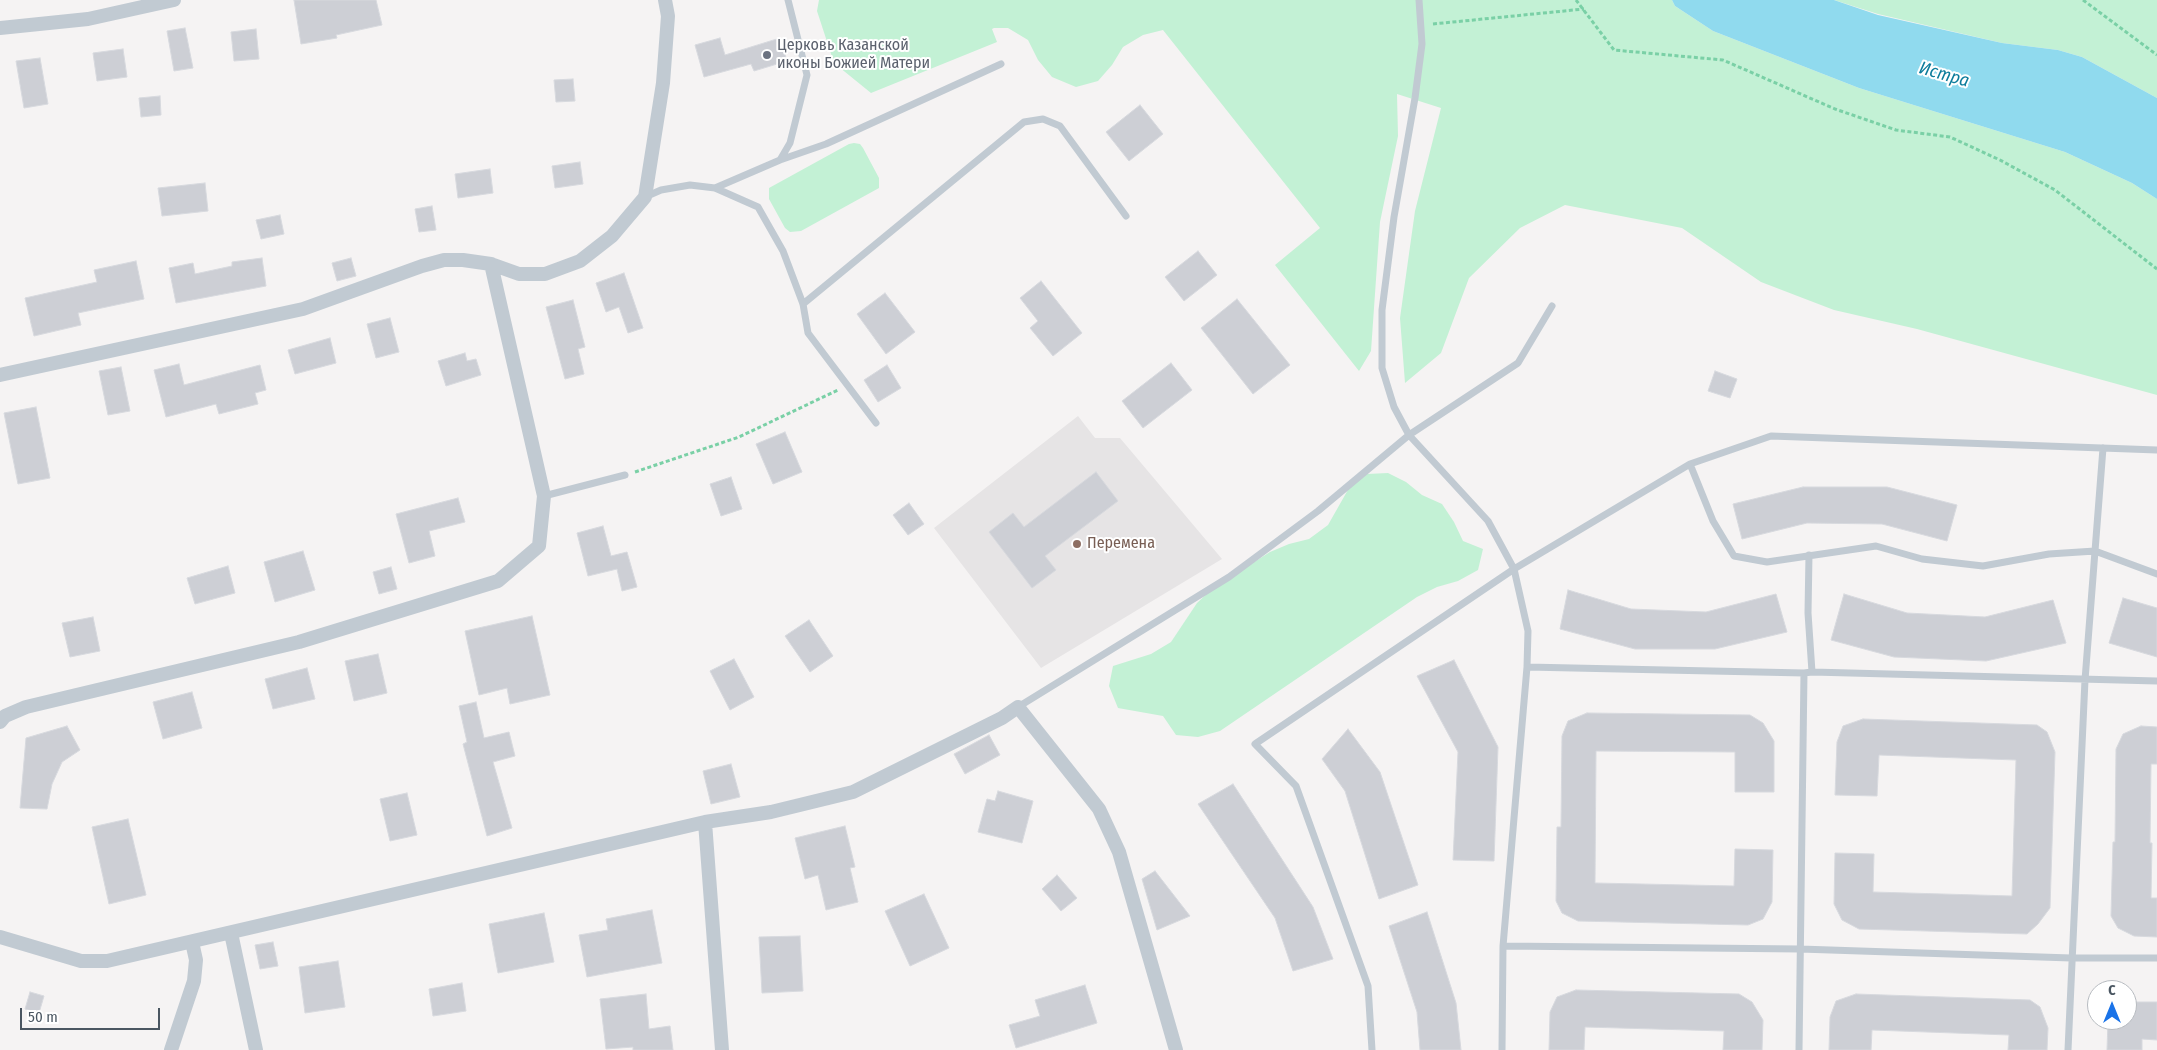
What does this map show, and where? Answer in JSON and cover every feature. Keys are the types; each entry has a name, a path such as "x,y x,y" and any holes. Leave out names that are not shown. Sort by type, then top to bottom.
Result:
{"street":[{"path":"0,28 88,19 174,0"},
{"path":"0,375 303,308 444,260 463,260 491,264 519,274 545,274 580,261 612,236 645,198 663,83 668,16 664,0"},
{"path":"0,722 5,716 26,707 299,642 498,581 539,546 544,496 491,264"},
{"path":"0,937 81,961 107,961 705,822 771,812 853,792 1002,718 1018,707 1099,809 1119,852 1176,1050"},
{"path":"705,822 722,1050"},
{"path":"231,933 256,1050"},
{"path":"171,1050 194,981 196,960 192,942"}],"lane":[{"path":"780,160 790,143 808,75 788,0"},
{"path":"1419,0 1422,44 1415,98 1394,217 1382,310 1382,368 1394,407 1409,435 1488,521 1514,569 1528,631 1527,667 1503,946 1502,1050"},
{"path":"716,188 780,160 826,144 1001,64"},
{"path":"803,304 1024,122 1043,119 1060,126 1126,216"},
{"path":"645,198 661,190 690,185 716,188 758,207 783,251 803,304 808,333 876,423"},
{"path":"1018,707 1230,577 1318,511 1409,435 1518,363 1552,306"},
{"path":"1372,1050 1368,986 1296,786 1255,744 1514,569 1690,464 1771,436 2157,450"},
{"path":"2068,1050 2085,680 2104,448"},
{"path":"1690,464 1713,521 1734,556 1767,562 1876,546 1922,559 1983,566 2049,554 2095,551 2157,574"},
{"path":"544,496 625,475"},
{"path":"1798,1050 1808,672 1809,555"},
{"path":"1527,667 2157,681"},
{"path":"1503,946 1800,949 2071,958 2157,958"}],"path":[{"path":"1576,0 1614,50 1723,60 1835,109 1896,130 1950,137 2000,160 2054,190 2157,269"},
{"path":"2083,0 2157,55"},
{"path":"1420,25 1584,9"},
{"path":"625,475 739,437 847,386"}],"shaded area":[{"name":"Перемена","path":"1078,416 1095,438 1120,438 1222,559 1041,668 934,528"}],"green space":[{"path":"819,0 1672,0 1675,6 1713,31 1859,88 2065,152 2132,183 2157,199 2157,395 1917,329 1834,310 1761,282 1682,228 1565,205 1520,228 1469,278 1441,353 1405,383 1400,318 1415,211 1441,108 1397,94 1398,136 1380,222 1371,351 1359,371 1275,265 1320,228 1163,30 1143,35 1123,47 1112,65 1098,81 1076,87 1052,77 1038,60 1028,40 1008,28 994,28 992,29 997,42 871,93 834,63 817,11"},
{"path":"1834,0 2157,0 2157,98 2082,57 2058,50 2002,43 1878,14"},
{"path":"854,143 860,144 863,148 879,178 879,188 801,231 790,232 785,228 769,199 769,188"},
{"path":"1388,473 1406,482 1422,495 1442,504 1454,522 1463,541 1483,549 1478,570 1458,581 1437,587 1417,597 1220,731 1198,737 1176,735 1163,716 1118,708 1109,686 1113,666 1151,654 1171,642 1197,603 1213,588 1270,552 1289,544 1309,539 1328,525 1349,488 1367,474"}],"water":[{"name":"Истра","path":"1672,0 1834,0 1878,15 2002,43 2058,50 2082,57 2157,98 2157,199 2132,183 2065,152 1859,88 1713,31 1675,6"}],"building":[{"path":"294,0 376,0 382,25 336,35 337,38 301,44"},
{"path":"185,28 193,68 174,71 167,31"},
{"path":"256,29 259,59 234,61 231,32"},
{"path":"720,38 725,55 780,38 787,61 754,71 751,64 704,77 695,45"},
{"path":"123,49 127,77 97,81 93,53"},
{"path":"40,58 48,104 24,108 16,61"},
{"path":"573,79 575,101 556,102 554,80"},
{"path":"160,96 161,115 141,117 139,98"},
{"path":"1140,105 1163,134 1129,161 1106,132"},
{"path":"580,162 583,184 555,188 552,166"},
{"path":"490,169 493,193 458,198 455,174"},
{"path":"205,183 208,211 162,216 158,188"},
{"path":"432,206 436,230 419,232 415,209"},
{"path":"280,215 284,234 261,239 256,220"},
{"path":"1198,251 1217,275 1184,301 1165,277"},
{"path":"262,258 266,286 176,303 169,268 193,263 195,274 232,266 232,262"},
{"path":"351,258 356,276 337,281 332,263"},
{"path":"136,261 144,299 78,313 81,325 34,336 25,298 97,282 94,270"},
{"path":"624,273 643,328 628,333 619,307 606,312 596,283"},
{"path":"1041,281 1082,333 1053,356 1030,328 1038,321 1020,298"},
{"path":"885,293 915,332 886,354 857,314"},
{"path":"1237,299 1290,365 1253,394 1201,328"},
{"path":"573,300 585,347 578,349 584,374 565,379 546,307"},
{"path":"390,318 399,352 376,358 367,324"},
{"path":"330,338 336,363 295,374 288,350"},
{"path":"465,353 467,361 476,359 481,375 446,386 438,361"},
{"path":"1171,363 1192,390 1143,428 1122,401"},
{"path":"179,364 184,385 260,365 266,390 255,393 258,404 219,414 216,404 166,417 154,370"},
{"path":"887,365 901,388 878,402 864,380"},
{"path":"121,367 130,411 108,415 99,371"},
{"path":"1715,371 1737,379 1730,398 1708,391"},
{"path":"36,407 50,478 18,484 4,413"},
{"path":"785,432 802,472 773,484 756,444"},
{"path":"1096,472 1118,501 1045,556 1056,570 1032,588 989,532 1013,513 1024,527"},
{"path":"731,477 742,509 721,516 710,484"},
{"path":"1803,487 1887,487 1957,505 1947,541 1882,524 1807,523 1742,539 1733,504"},
{"path":"458,498 465,522 429,531 435,556 409,563 396,514"},
{"path":"909,503 924,524 908,535 893,515"},
{"path":"603,526 611,556 627,552 637,587 622,591 617,569 588,576 577,533"},
{"path":"303,551 315,590 275,602 264,562"},
{"path":"228,566 235,593 195,604 187,578"},
{"path":"391,567 397,589 379,594 373,572"},
{"path":"1568,590 1631,609 1706,612 1776,594 1787,632 1715,649 1635,649 1560,629"},
{"path":"1844,594 1907,613 1985,617 2053,600 2066,643 1986,661 1894,657 1831,640"},
{"path":"2123,598 2157,608 2157,657 2109,643"},
{"path":"532,616 550,695 510,704 507,688 479,695 465,631"},
{"path":"93,617 100,651 70,657 62,623"},
{"path":"809,620 833,656 810,672 785,636"},
{"path":"378,654 387,693 354,701 345,661"},
{"path":"734,659 754,697 730,710 710,671"},
{"path":"1454,660 1498,747 1494,861 1453,860 1458,752 1417,676"},
{"path":"307,668 315,699 273,709 265,679"},
{"path":"192,692 202,728 163,739 153,702"},
{"path":"476,702 484,738 509,732 515,756 493,762 512,828 487,836 463,744 467,742 459,706"},
{"path":"1587,713 1750,715 1763,723 1774,741 1774,792 1735,792 1735,752 1596,751 1595,883 1734,886 1735,849 1773,850 1772,902 1763,919 1748,925 1578,921 1562,913 1556,901 1557,827 1561,827 1562,736 1568,721"},
{"path":"1863,719 2037,725 2047,732 2055,752 2050,908 2038,924 2027,934 1859,929 1842,920 1834,904 1835,853 1874,854 1873,892 2012,896 2016,760 1879,755 1877,796 1835,795 1837,742 1843,726"},
{"path":"67,726 80,750 62,762 52,784 47,809 20,808 26,738"},
{"path":"2141,726 2157,727 2157,764 2151,764 2150,843 2152,843 2151,898 2157,898 2157,937 2134,936 2118,928 2111,916 2113,842 2115,842 2116,749 2123,734"},
{"path":"1348,729 1380,772 1418,885 1379,899 1345,791 1322,759"},
{"path":"989,735 1000,755 965,774 954,754"},
{"path":"731,764 740,797 711,804 703,771"},
{"path":"1233,784 1313,907 1333,959 1293,971 1275,918 1198,804"},
{"path":"998,791 1033,801 1022,843 978,832 987,799 995,801"},
{"path":"407,793 417,835 390,841 380,799"},
{"path":"128,819 146,895 109,904 92,827"},
{"path":"845,826 855,867 850,868 858,902 826,910 818,875 805,879 795,838"},
{"path":"1155,871 1190,916 1157,930 1142,879"},
{"path":"1057,875 1077,898 1061,911 1042,889"},
{"path":"924,894 949,948 910,966 885,911"},
{"path":"652,910 662,963 587,977 579,935 608,930 606,919"},
{"path":"1427,912 1456,1003 1461,1050 1420,1050 1417,1012 1389,926"},
{"path":"544,913 554,962 498,973 489,924"},
{"path":"800,936 803,991 762,993 759,937"},
{"path":"273,942 278,966 260,969 255,945"},
{"path":"338,961 345,1007 305,1013 299,967"},
{"path":"462,983 466,1011 433,1016 429,989"},
{"path":"1085,985 1097,1023 1016,1048 1009,1025 1040,1016 1035,1000"},
{"path":"1576,990 1739,994 1752,1002 1763,1020 1762,1050 1723,1050 1724,1031 1585,1027 1584,1050 1549,1050 1550,1012 1557,997"},
{"path":"30,992 44,996 39,1013 25,1009"},
{"path":"646,994 649,1029 670,1026 673,1050 633,1050 633,1047 606,1049 600,999"},
{"path":"1856,994 2030,1000 2040,1007 2048,1028 2047,1050 2008,1050 2009,1035 1872,1030 1871,1050 1829,1050 1830,1017 1836,1001"},
{"path":"2137,1002 2157,1002 2157,1040 2142,1039 2142,1050 2107,1050 2108,1030 2137,1030"}],"place":[{"name":"Церковь Казанской иконы Божией Матери","path":"767,55"},
{"name":"Перемена","path":"1077,544"}]}
